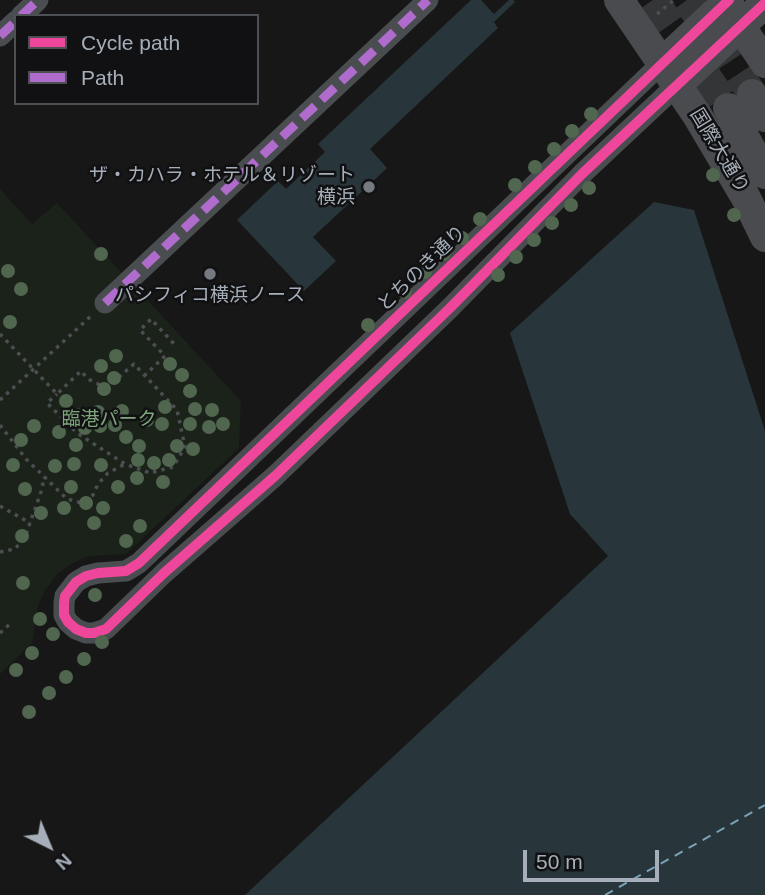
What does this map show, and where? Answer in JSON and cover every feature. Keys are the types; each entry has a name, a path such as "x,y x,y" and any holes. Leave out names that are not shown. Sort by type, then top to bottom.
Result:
{"street":[{"path":"24,14 38,0"},
{"path":"105,303 428,0"},
{"name":"国際大通り","path":"619,0 670,73 745,196 765,237"},
{"name":"とちのき通り","path":"670,73 305,405 139,563 126,571 86,576 76,582 65,596 63,609 68,622 86,633 106,629 164,573 275,476 449,309 582,174 729,7 765,3"},
{"path":"729,7 765,63"},
{"path":"0,36 14,23"},
{"path":"748,106 765,174"},
{"path":"305,405 327,427"},
{"path":"212,494 214,529"}],"path":[{"path":"657,15 674,0"},
{"path":"0,400 105,303"},
{"path":"144,376 164,356 139,330 151,319 176,346"},
{"path":"0,334 57,394"},
{"path":"134,365 144,376 177,411 185,447 173,467 150,472 125,464 77,433 47,403 81,371 88,379 102,386 112,383 134,365"},
{"path":"0,425 26,459 67,499 82,503 93,495 108,473 125,464"},
{"path":"0,552 15,549 25,537 44,477"},
{"path":"0,506 30,523"},
{"path":"0,633 10,624"}],"green space":[{"name":"臨港パーク","path":"0,189 32,224 57,203 241,401 239,448 126,554 89,556 58,573 38,605 32,643 0,674"}],"shaded area":[{"path":"471,0 481,0 494,14 509,0 515,2 494,22 498,28 370,149 387,168 313,237 336,261 304,291 237,220 278,181 286,189 325,152 318,144"},
{"path":"654,202 694,210 765,431 765,895 245,895 608,556 570,514 510,333"}],"ferry route":[{"path":"605,895 765,805"}],"tunnel":[{"path":"653,0 728,108"},
{"path":"687,0 752,94"}],"marked path":[{"path":"23,14 38,0"},
{"path":"105,303 428,0"},
{"path":"0,36 14,23"}],"cycle path":[{"path":"729,0 139,563 126,571 98,573 76,582 65,596 64,615 68,622 86,633 106,629 164,573 275,476 449,309 582,174 765,3"}],"place":[{"name":"ザ・カハラ・ホテル＆リゾート 横浜","path":"369,187"},
{"name":"パシフィコ横浜ノース","path":"210,274"}]}
